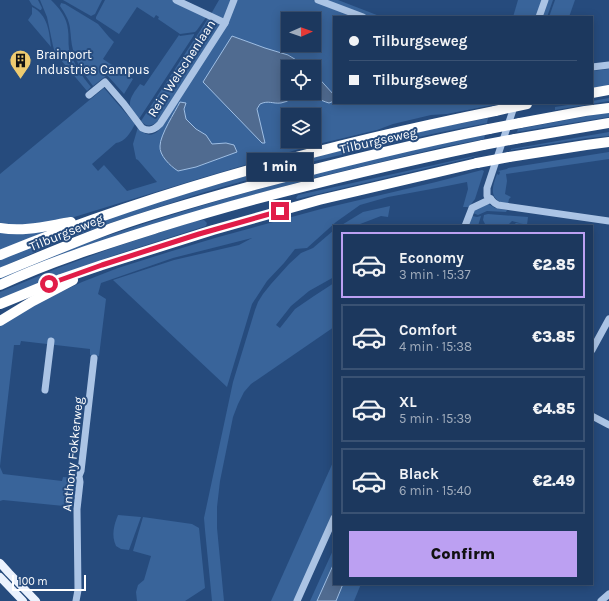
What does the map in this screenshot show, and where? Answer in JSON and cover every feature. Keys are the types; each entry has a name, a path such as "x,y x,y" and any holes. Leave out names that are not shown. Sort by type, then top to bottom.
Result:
{"highway":[{"path":"593,93 609,90"},
{"name":"Tilburgseweg","path":"0,255 48,235 200,184 308,154 436,123 523,104"},
{"name":"Tilburgseweg","path":"0,273 52,251 113,228 203,199 311,170 438,139 585,111 609,108"},
{"name":"Tilburgseweg","path":"0,285 56,262 114,241 241,202 483,145 609,123"},
{"path":"0,304 61,279 102,265 213,230 311,202 477,163 609,142"},
{"path":"0,228 17,230 95,219"},
{"path":"0,321 33,301 102,265"}],"main road":[{"path":"0,563 36,601"},
{"path":"0,577 23,601"}],"street":[{"path":"176,0 225,23"},
{"name":"Rein Welschenlaan","path":"89,95 105,82 142,128 153,130 160,124 225,23 234,0"},
{"path":"318,0 360,16"},
{"path":"539,16 545,0"},
{"path":"593,67 609,65"},
{"path":"516,104 487,188 487,196 498,205 609,221"},
{"path":"491,199 491,189 495,176 527,104"},
{"path":"465,225 472,208 491,199"},
{"path":"593,348 609,320"},
{"path":"45,390 51,341"},
{"name":"Anthony Fokkerweg","path":"76,601 78,590 77,509 80,482 79,476 81,471 94,358"},
{"path":"593,417 609,426"},
{"path":"297,601 333,520"},
{"path":"601,601 609,594"}],"shaded area":[{"path":"29,0 38,0 42,8 41,10 32,5"},
{"path":"40,0 51,0 64,17 67,25 69,49 78,69 91,87 87,91 55,53 47,17"},
{"path":"63,0 102,0 95,14 91,16"},
{"path":"105,0 172,0 207,16 195,32 180,34 158,19 159,17 156,15 154,18 137,7 119,34 96,19"},
{"path":"219,0 231,0 223,20 211,14"},
{"path":"237,0 313,0 354,16 333,16 333,94 321,81 321,60 296,60 288,55 232,36 262,131 258,111 260,104 266,102 278,103 290,100 321,100 329,103 333,101 333,104 493,104 447,114 431,115 321,143 321,108 281,108 281,148 303,148 58,222 0,226 0,174 104,88 135,124 125,139 116,143 92,164 98,171 104,165 127,191 157,182 136,159 133,144 138,127 147,134 150,135 158,131 202,63","holes":["185,103 184,109 186,119 196,129 206,135 212,145 226,143 233,145 237,152 196,167 178,171 171,166"]},
{"path":"326,0 338,0 379,16 367,16"},
{"path":"518,0 543,0 537,16 513,16"},
{"path":"547,0 553,0 547,16 542,16"},
{"path":"555,0 575,0 569,16 549,16"},
{"path":"61,3 98,24 114,42 103,59 133,79 124,94 107,75 93,86 87,78 74,55 69,25 60,6"},
{"path":"32,7 45,19 51,47 28,20 32,14"},
{"path":"209,17 221,23 159,120 152,125 146,125 141,121"},
{"path":"194,34 139,119 132,111 130,105 134,92 140,84 144,86 179,35"},
{"path":"232,36 288,55 296,60 281,60 281,100 290,100 278,103 266,102 260,104 257,109 265,143 262,143 203,82"},
{"path":"609,69 609,85 593,88 593,71"},
{"path":"321,81 333,94 333,101 329,103 320,100"},
{"path":"609,98 609,101 593,104 593,101"},
{"path":"180,102 186,103 184,109 186,119 196,129 206,135 212,144 226,143 234,145 237,152 196,167 178,171 172,166 163,157 160,146 165,130"},
{"path":"574,104 591,104 555,110 555,107"},
{"path":"609,112 609,117 517,132 518,129"},
{"path":"488,118 487,123 310,162 202,193 113,222 51,245 0,268 0,259 113,216 310,158 436,128"},
{"path":"609,132 609,136 511,150 511,149"},
{"path":"485,135 484,139 439,148 314,178 207,208 0,281 0,277 53,255 109,235 204,205 364,161"},
{"path":"609,152 609,159 506,174 507,181 505,194 511,197 508,204 497,200 493,194 495,179 497,174 499,175 500,172 498,171 508,168"},
{"path":"479,155 297,199 296,198 298,195"},
{"path":"482,170 484,171 475,199 469,207 463,207 468,189 467,182 388,197 360,205 336,222 307,248 295,249 267,281 252,304 227,387 113,280 174,260 239,245 252,238 173,258 101,283 98,294 106,299 99,356 90,355 90,349 21,341 20,345 14,345 0,466 0,325 50,297 82,282 118,268 215,238 321,209"},
{"path":"487,203 495,208 507,210 506,212 487,211 478,215 473,213 475,209"},
{"path":"390,206 388,217 381,216 358,225 342,225 363,212"},
{"path":"484,215 528,217 527,225 513,225 516,223 523,224 512,221 508,225 484,225 483,220"},
{"path":"472,216 481,216 478,225 468,225"},
{"path":"204,220 207,223 206,226 115,255 60,275 0,300 0,292 58,268 115,247 195,221"},
{"path":"66,224 0,250 0,230"},
{"path":"333,231 333,278 309,291 291,306 276,325 280,328 295,309 333,284 333,328 251,384 244,392 238,404 233,417 220,481 217,507 217,528 224,601 212,601 204,518 233,382 258,302 271,284 289,264 301,253 313,248"},
{"path":"333,462 333,512 294,601 271,601"},
{"path":"0,467 3,474 62,481 63,477 77,479 74,507 3,500 0,501"},
{"path":"118,515 141,517 129,550 121,549 116,546 114,542 115,523"},
{"path":"143,517 192,524 199,528 205,588 185,601 137,601 136,592 138,585 144,580 151,556 133,551"},
{"path":"333,550 333,565 317,601 310,601"},
{"path":"333,565 333,585 343,585 336,601 317,601"},
{"path":"343,585 361,585 354,601 336,601"}],"place":[{"name":"Brainport Industries Campus","path":"21,80"}],"route":[{"path":"49,284 102,265 199,234 280,211"}]}
